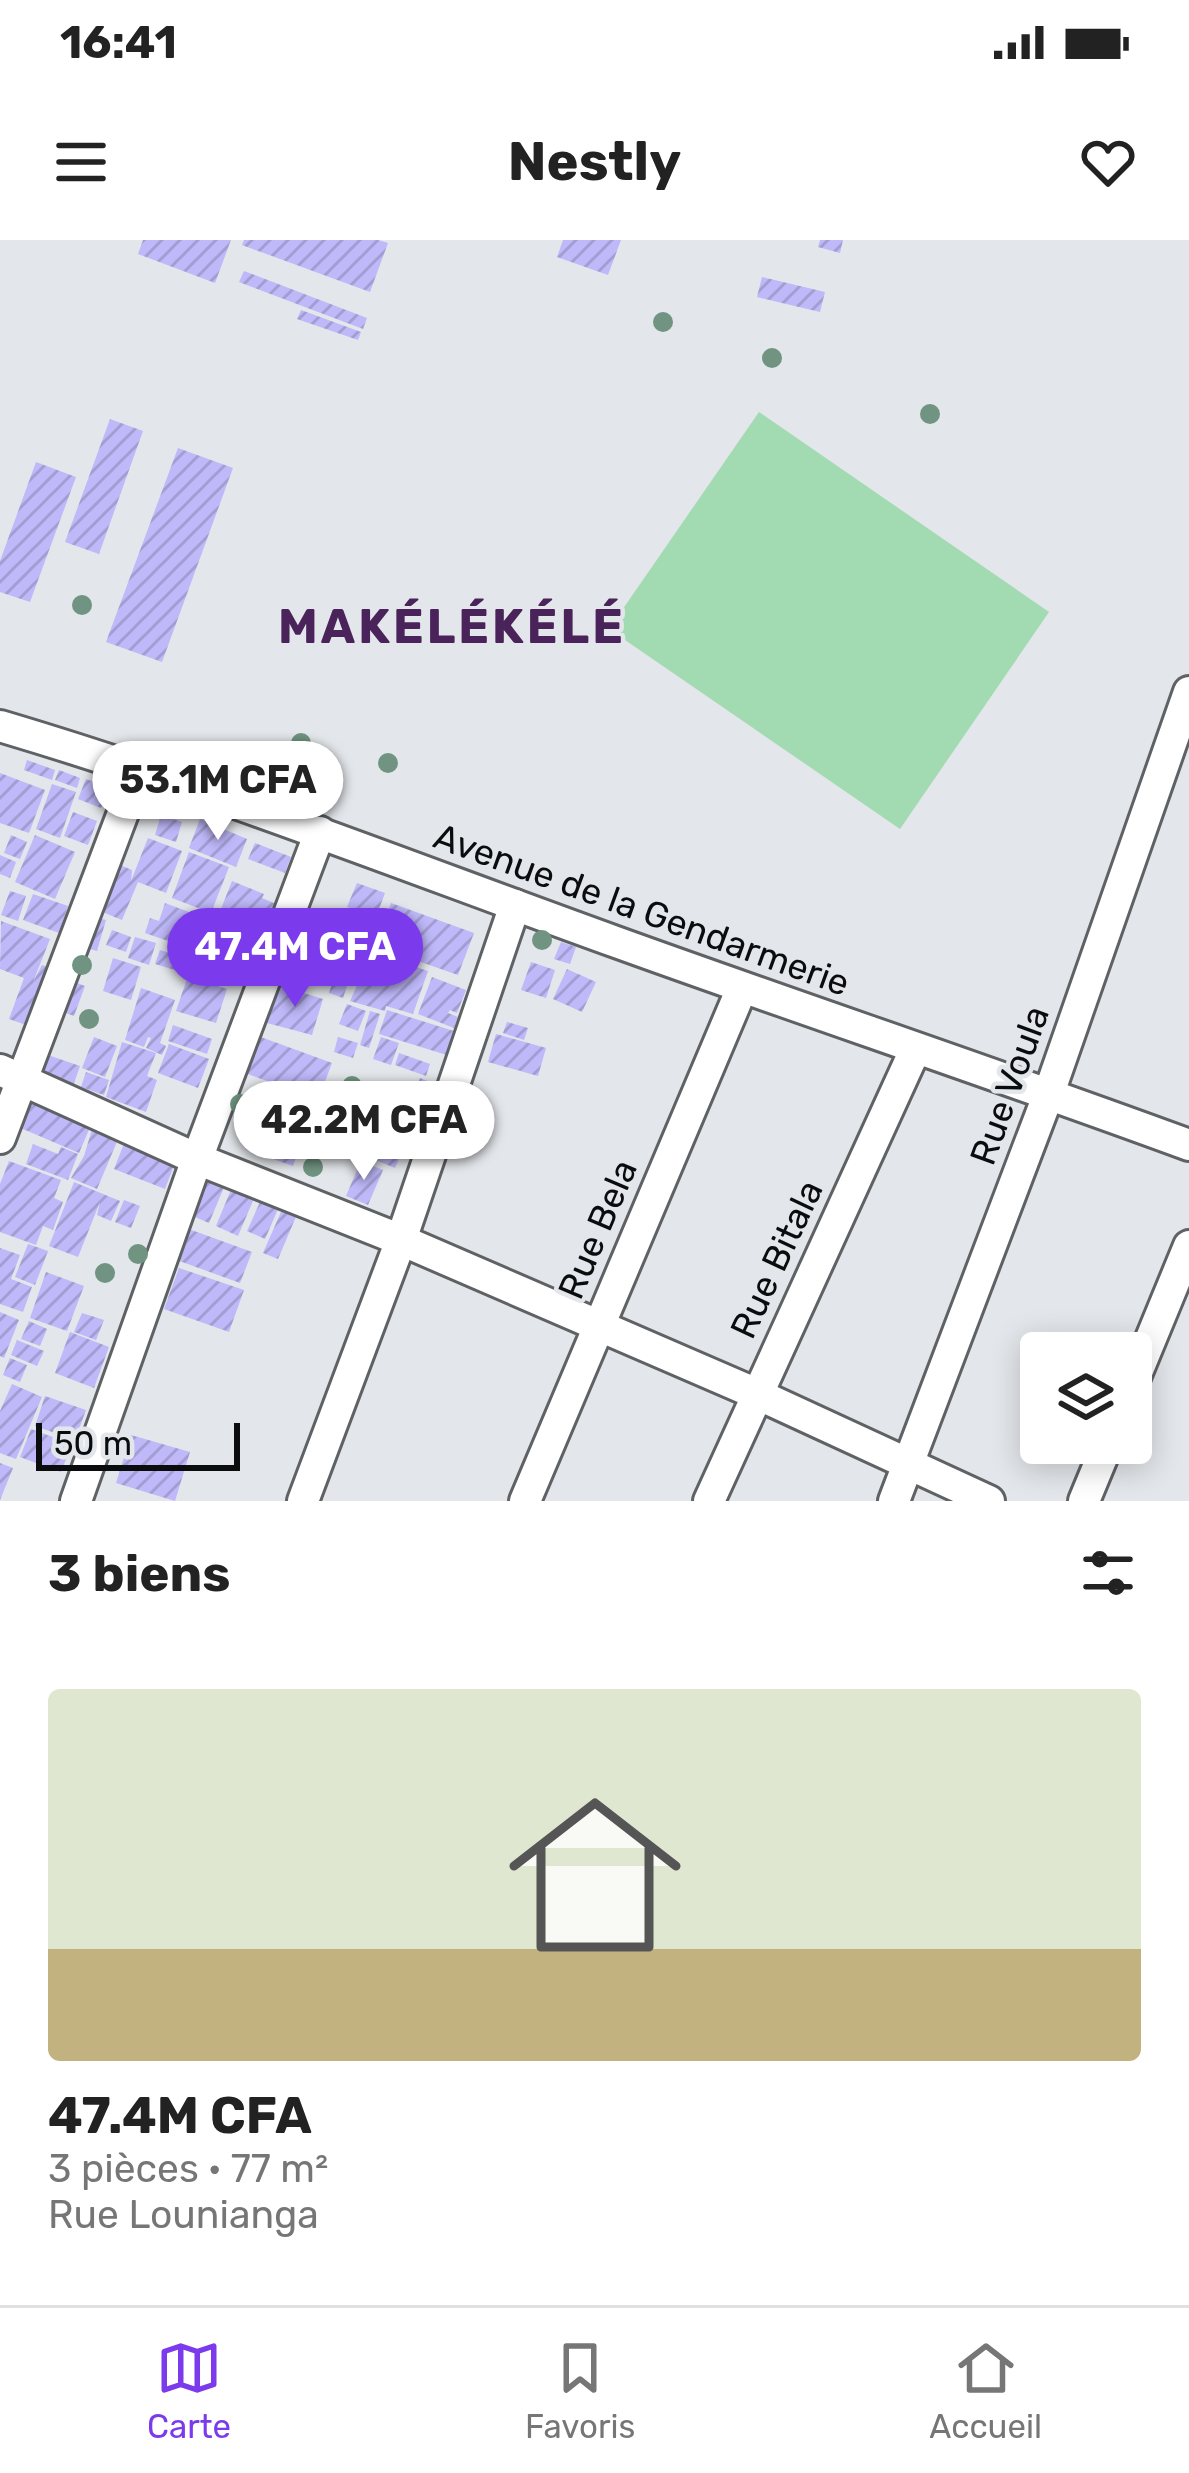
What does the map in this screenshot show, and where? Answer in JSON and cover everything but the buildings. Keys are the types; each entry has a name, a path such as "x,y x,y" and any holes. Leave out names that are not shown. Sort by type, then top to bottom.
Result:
{"street":[{"name":"Rue Voula","path":"894,1501 1049,1093 1189,692"},
{"name":"Avenue de la Gendarmerie","path":"0,726 140,768 1189,1145"},
{"path":"0,1138 11,1075 140,768"},
{"path":"76,1501 196,1159 320,832"},
{"path":"303,1501 401,1240 515,905"},
{"name":"Rue Bela","path":"525,1501 742,988"},
{"name":"Rue Bitala","path":"709,1501 915,1050"},
{"path":"11,1075 196,1159 401,1240 757,1394 988,1501"},
{"path":"1152,1336 1189,1246"},
{"path":"1084,1501 1099,1464"}],"green space":[{"path":"759,412 1049,612 900,829 609,629"}],"district":[{"name":"MAKÉLÉKÉLÉ","path":"452,626"}]}
